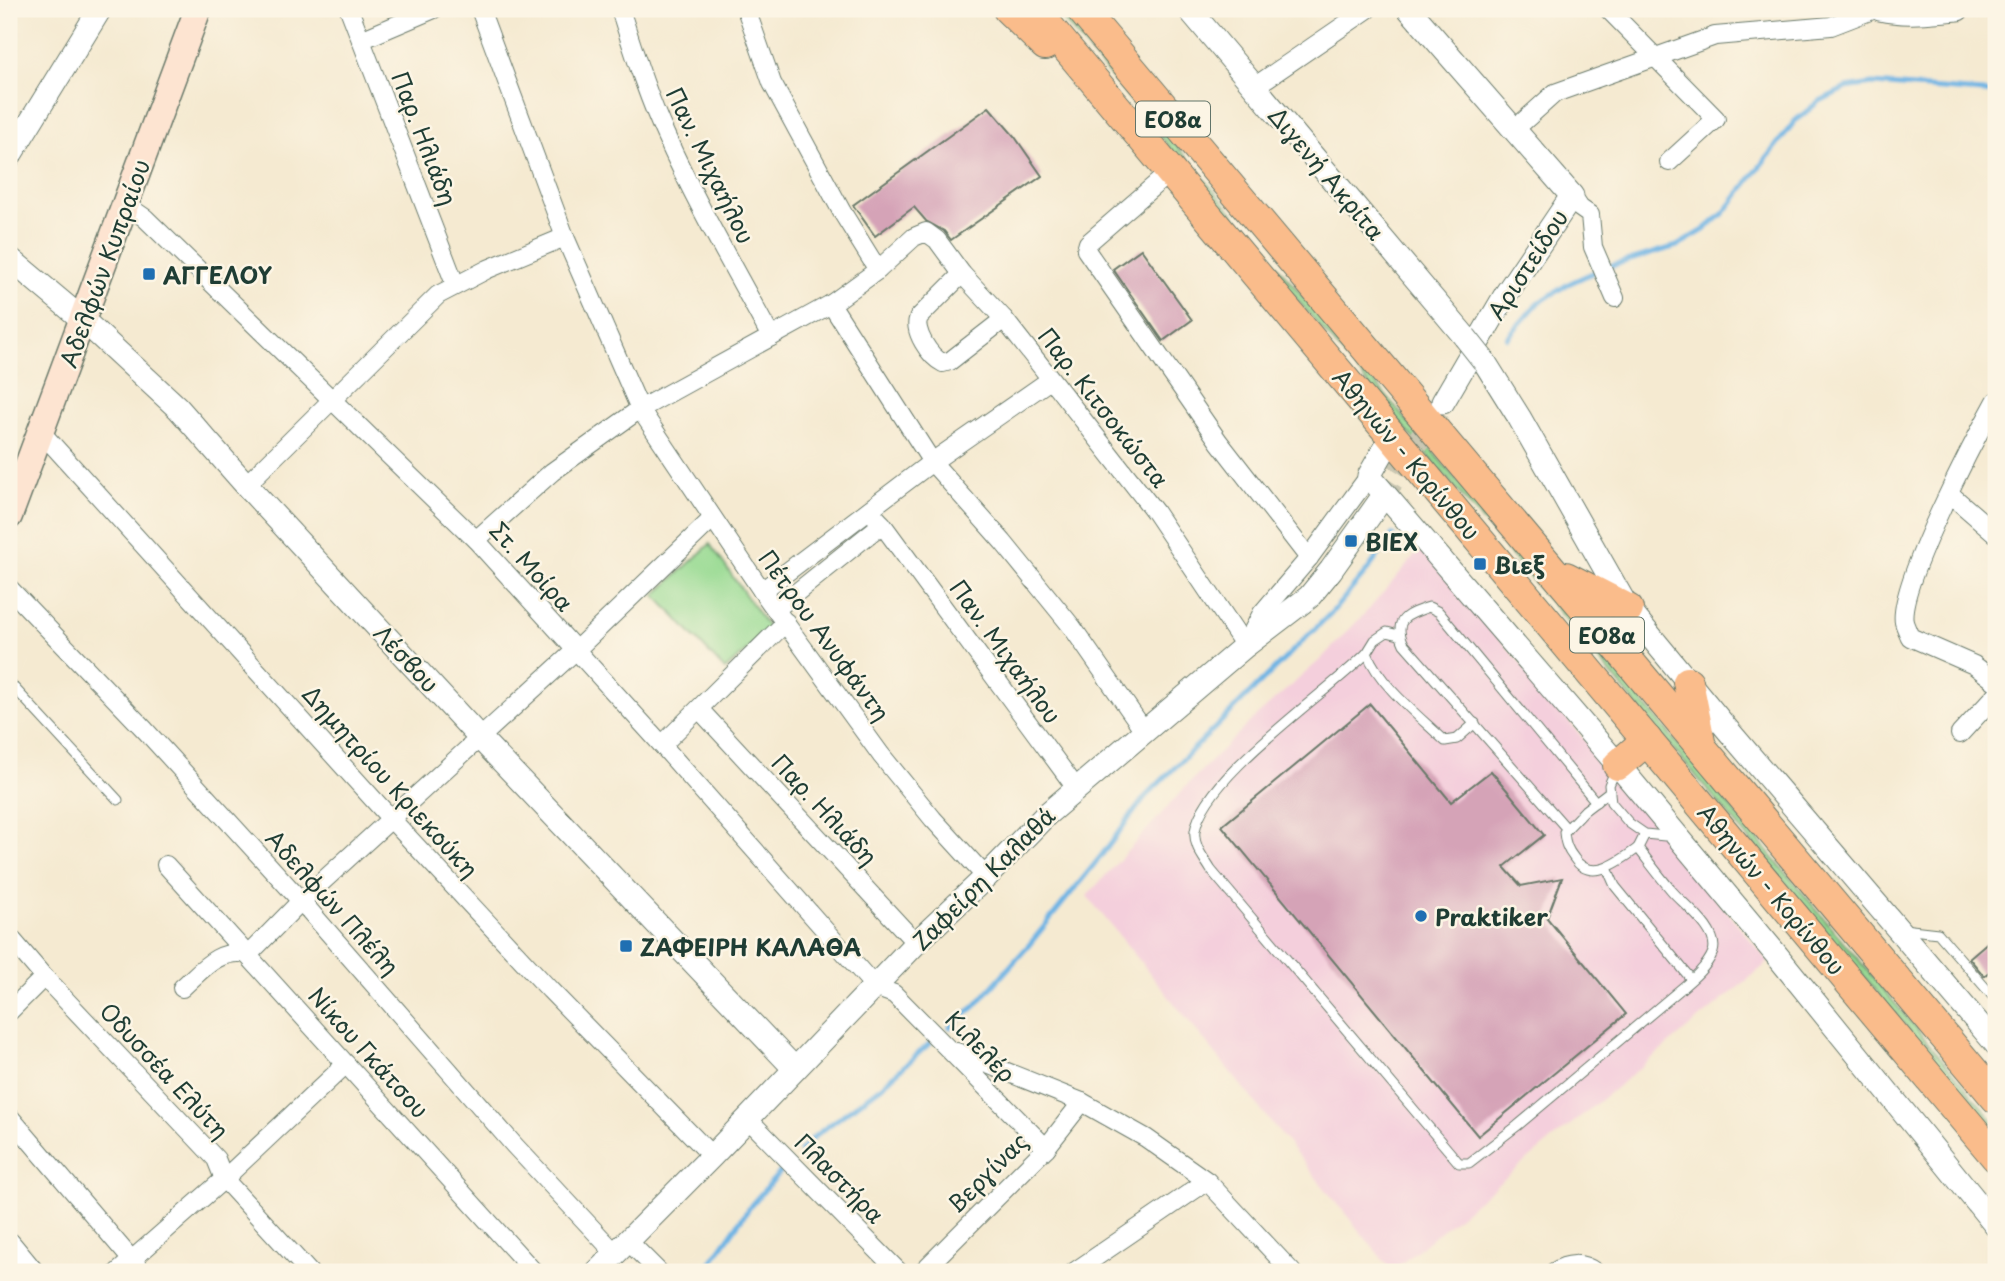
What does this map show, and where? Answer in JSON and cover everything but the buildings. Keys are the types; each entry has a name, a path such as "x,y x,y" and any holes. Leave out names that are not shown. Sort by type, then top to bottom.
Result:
{"highway":[{"path":"1008,9 1030,32 1112,101"},
{"name":"Αθηνών - Κορίνθου","path":"1034,9 1996,1157"},
{"name":"Αθηνών - Κορίνθου","path":"1081,9 1996,1098"},
{"path":"1097,9 1122,57"},
{"path":"1553,570 1628,609"},
{"path":"1688,682 1700,746"},
{"path":"1614,778 1647,740"}],"main road":[{"name":"Αδελφών Κυπραίου","path":"9,516 198,9"}],"street":[{"path":"9,158 100,9"},
{"name":"Παρ. Ηλιάδη","path":"349,9 455,284"},
{"path":"361,40 434,9"},
{"name":"Πέτρου Ανυφάντη","path":"480,9 565,237 640,410 762,591 881,755 933,819 986,877"},
{"name":"Παν. Μιχαήλου","path":"620,9 648,94 670,146 771,337"},
{"path":"476,540 552,472 640,410 831,304 878,270 842,212 772,83 746,9"},
{"name":"Διγενή Ακρίτα","path":"1189,9 1484,361 1519,417 1628,609 1996,1044"},
{"path":"1254,87 1368,9"},
{"name":"Αριστείδου","path":"1409,9 1572,196 1506,294 1443,402"},
{"path":"1608,9 1716,119 1669,162"},
{"path":"1514,129 1555,93 1715,36 1831,26 1886,10 1958,9"},
{"path":"1171,172 1088,243 1086,250 1219,442 1309,558"},
{"path":"1572,196 1580,208 1590,215 1590,234 1595,256 1611,291"},
{"name":"Στ. Μοίρα","path":"126,205 145,218 476,540 662,745 874,987"},
{"name":"Παρ. Κιτσοκώστα","path":"878,270 914,237 926,232 937,240 962,274 1004,319 1155,512 1245,646"},
{"path":"246,485 438,295 455,284 565,237"},
{"name":"Λέσβου","path":"9,258 83,320 178,408 480,738 795,1069"},
{"path":"962,274 916,323 916,330 937,361 950,361 1004,319"},
{"path":"831,304 932,462 1072,626 1145,732"},
{"path":"762,591 932,462 1050,380"},
{"path":"1996,401 1929,537 1909,589 1903,620 1910,637 1974,665 1996,682"},
{"name":"Δημητρίου Κριεκούκη","path":"41,432 392,820 550,990 712,1156"},
{"path":"1245,646 1262,613 1309,558 1369,476 1392,436"},
{"path":"1369,476 1614,778 1678,836 1996,1226"},
{"path":"1950,494 1996,534"},
{"name":"Ζαφείρη Καλαθά","path":"597,1272 916,943 986,877 1046,814 1245,646 1309,597 1332,570 1380,500"},
{"name":"Παν. Μιχαήλου","path":"869,509 1076,788"},
{"path":"181,988 213,960 234,951 249,954 301,901 576,650 712,519"},
{"path":"662,745 699,709 781,616 882,524"},
{"name":"Αδελφών Πλέλη","path":"9,588 145,730 301,901 514,1145 622,1247 659,1272"},
{"path":"1960,734 1996,695"},
{"name":"Παρ. Ηλιάδη","path":"699,709 916,943"},
{"name":"Νίκου Γκάτσου","path":"166,865 534,1272"},
{"name":"Οδυσσέα Ελύτη","path":"9,936 44,977 216,1159 224,1179 309,1272"},
{"path":"9,1012 44,977"},
{"name":"Κιλελέρ","path":"874,987 894,994 1046,1148"},
{"path":"950,1049 1082,1102 1146,1138 1207,1181 1284,1269"},
{"path":"118,1272 137,1266 346,1064"},
{"name":"Βεργίνας","path":"922,1272 1046,1148 1082,1102"},
{"path":"9,1116 137,1266"},
{"name":"Πλαστήρα","path":"747,1118 899,1272"},
{"path":"1074,1272 1207,1181"},
{"path":"9,1244 32,1272"},
{"path":"1554,1272 1574,1264 1591,1268 1595,1272"}],"lane":[{"path":"1567,829 1404,644 1399,635 1400,625 1408,614 1429,607 1439,612 1596,802"},
{"path":"1399,635 1387,632 1375,640 1367,653 1347,673 1270,737 1228,777 1203,807 1195,832 1196,844 1211,870 1459,1163 1469,1163 1517,1126 1691,979 1701,970 1713,951 1713,938 1704,924 1672,891 1638,848"},
{"path":"1367,653 1381,679 1445,741 1457,739 1475,723"},
{"path":"9,682 118,800"},
{"path":"1614,778 1596,802 1564,832 1565,845 1578,864 1591,870 1607,869 1638,848 1645,834"},
{"path":"1614,778 1611,802 1629,823 1645,834 1678,836"},
{"path":"1607,869 1615,886 1691,979"},
{"path":"1898,929 1938,933 1996,1000"}],"shaded area":[{"path":"1423,546 1769,962 1392,1271 1087,896 1190,782 1253,719 1320,660 1370,608"}],"green space":[{"path":"1054,9 1062,9 1996,1124 1996,1134"},
{"path":"710,544 770,630 725,670 655,595"}],"waterway":[{"path":"1507,338 1537,304 1568,284 1603,268 1677,246 1704,230 1724,213 1795,121 1818,102 1846,88 1873,84 1996,93"},
{"path":"950,1027 975,1006 1029,945 1145,797 1333,611 1393,535"},
{"path":"800,1151 816,1135 882,1086 930,1043"},
{"path":"704,1272 752,1204 782,1170"}],"tunnel":[{"path":"1380,501 1438,411"}],"place":[{"name":"ΑΓΓΕΛΟΥ","path":"149,274"},
{"name":"ΒΙΕΧ","path":"1351,541"},
{"name":"Βιεξ","path":"1480,564"},
{"name":"Praktiker","path":"1421,916"},
{"name":"ΖΑΦΕΙΡΗ ΚΑΛΑΘΑ","path":"626,946"}]}
